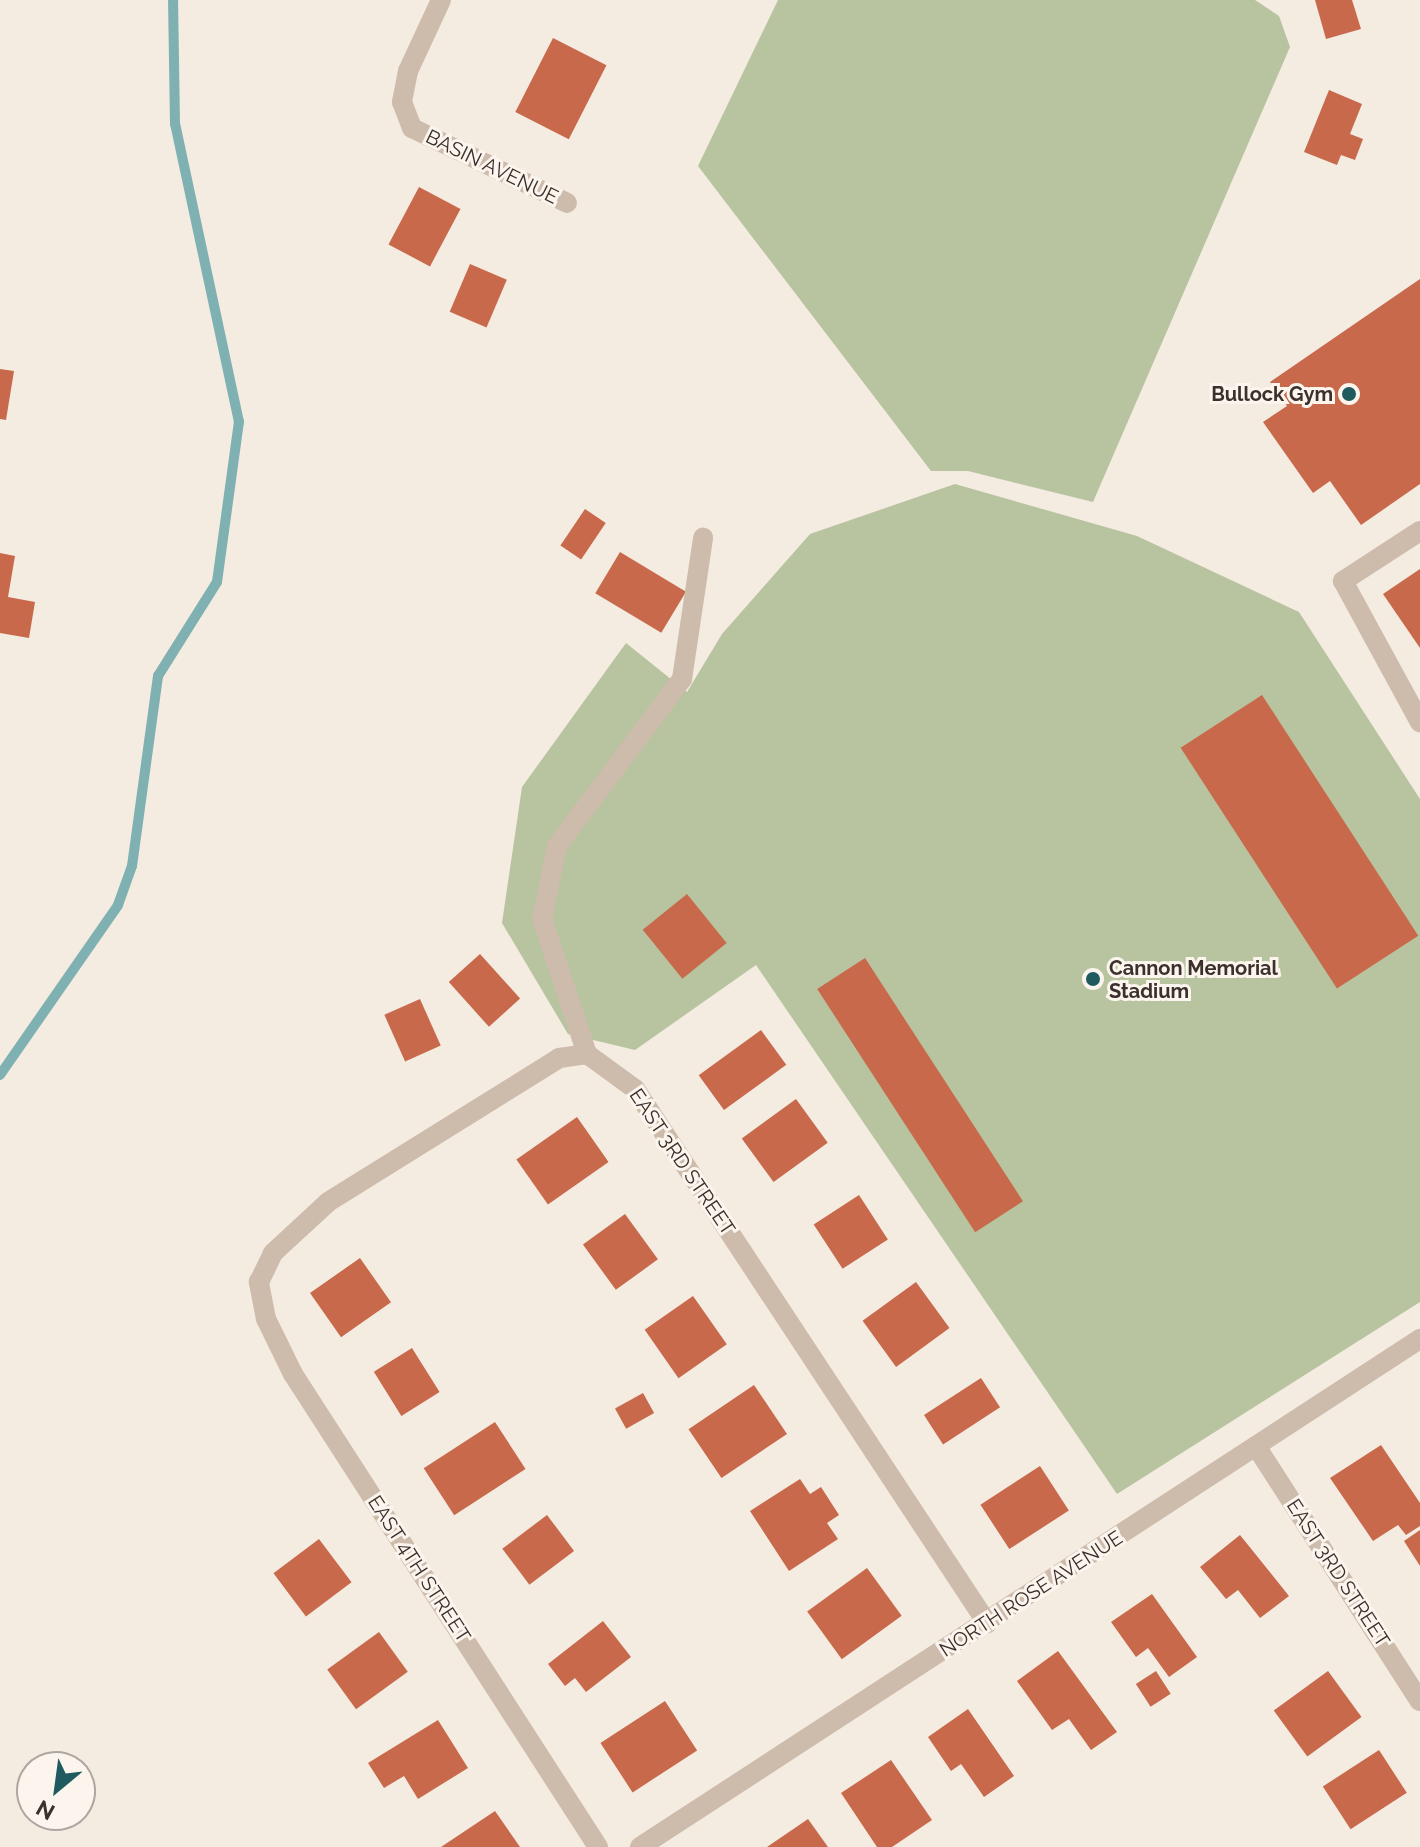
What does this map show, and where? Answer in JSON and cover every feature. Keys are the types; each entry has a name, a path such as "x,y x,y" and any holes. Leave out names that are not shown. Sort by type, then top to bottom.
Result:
{"street":[{"name":"BASIN AVENUE","path":"441,0 408,71 402,102 412,128 567,203"},
{"path":"1420,531 1343,581 1420,722"},
{"path":"587,1054 542,919 557,846 682,679 703,538"},
{"name":"EAST 4TH STREET","path":"587,1054 559,1058 328,1202 273,1253 259,1282 266,1319 293,1374 598,1847"},
{"name":"EAST 3RD STREET","path":"587,1054 635,1089 987,1623"},
{"name":"NORTH ROSE AVENUE","path":"640,1847 1420,1339"},
{"name":"EAST 3RD STREET","path":"1256,1446 1420,1701"}],"green space":[{"path":"778,0 1255,0 1279,16 1290,47 1093,502 968,471 931,471 698,166"},
{"name":"Cannon Memorial Stadium","path":"955,484 1137,536 1299,612 1420,799 1420,1302 1117,1494 756,965 635,1050 568,1034 502,923 522,787 626,643 687,692 722,634 810,534"}],"building":[{"path":"1315,0 1352,0 1361,29 1326,39"},
{"path":"553,38 606,65 569,139 515,112"},
{"path":"1329,90 1362,104 1350,134 1363,139 1355,160 1341,155 1337,165 1304,152"},
{"path":"419,187 460,209 430,266 388,244"},
{"path":"470,264 507,280 487,327 450,312"},
{"name":"Bullock Gym","path":"1420,279 1420,484 1361,525 1330,481 1313,493 1263,422 1287,406 1270,382"},
{"path":"0,369 14,371 6,420 0,419"},
{"path":"585,509 606,523 581,559 560,545"},
{"path":"620,552 686,592 661,633 595,593"},
{"path":"0,553 15,556 8,597 35,602 29,638 0,633"},
{"path":"1420,569 1420,648 1383,594"},
{"path":"1262,695 1418,936 1337,989 1181,748"},
{"path":"687,894 727,943 682,979 643,930"},
{"path":"480,954 520,999 489,1027 449,982"},
{"path":"865,958 1023,1201 975,1232 817,989"},
{"path":"420,999 441,1046 405,1061 384,1015"},
{"path":"761,1030 786,1065 724,1110 699,1075"},
{"path":"796,1099 828,1143 774,1182 742,1138"},
{"path":"577,1117 609,1162 548,1204 516,1159"},
{"path":"859,1195 888,1239 843,1269 814,1224"},
{"path":"625,1214 658,1259 616,1290 583,1245"},
{"path":"360,1258 391,1302 341,1337 310,1293"},
{"path":"916,1282 950,1328 896,1367 863,1321"},
{"path":"693,1296 727,1344 679,1378 645,1330"},
{"path":"412,1348 440,1392 401,1416 374,1372"},
{"path":"981,1378 1000,1407 943,1444 924,1415"},
{"path":"754,1385 787,1434 721,1478 689,1429"},
{"path":"643,1393 654,1413 626,1429 615,1409"},
{"path":"495,1422 525,1469 454,1515 424,1468"},
{"path":"1381,1445 1420,1503 1420,1526 1406,1535 1398,1525 1373,1541 1330,1478"},
{"path":"1040,1466 1069,1510 1009,1549 980,1505"},
{"path":"800,1479 810,1494 821,1487 839,1515 827,1523 838,1539 789,1571 750,1511"},
{"path":"547,1515 574,1551 529,1585 502,1549"},
{"path":"1420,1530 1420,1566 1404,1541"},
{"path":"1240,1535 1289,1596 1260,1618 1238,1590 1226,1599 1200,1567"},
{"path":"319,1539 351,1582 306,1616 273,1573"},
{"path":"867,1568 902,1616 842,1659 807,1611"},
{"path":"1152,1594 1197,1657 1169,1677 1148,1648 1136,1657 1111,1622"},
{"path":"603,1621 631,1657 586,1692 575,1678 565,1686 548,1664"},
{"path":"379,1632 408,1672 356,1709 327,1670"},
{"path":"1058,1651 1117,1732 1091,1750 1069,1719 1052,1730 1017,1681"},
{"path":"1156,1671 1171,1694 1151,1707 1136,1684"},
{"path":"1328,1671 1362,1717 1307,1756 1274,1710"},
{"path":"665,1701 697,1750 633,1792 600,1743"},
{"path":"968,1709 1014,1776 984,1797 961,1764 951,1771 928,1737"},
{"path":"438,1720 468,1768 418,1799 404,1776 384,1788 368,1763"},
{"path":"1379,1750 1407,1793 1351,1829 1323,1786"},
{"path":"891,1760 932,1820 892,1847 877,1847 841,1793"},
{"path":"495,1811 520,1847 441,1847"},
{"path":"808,1819 828,1847 767,1847"}],"waterway":[{"path":"0,1075 118,905 132,866 158,676 217,582 239,422 175,124 173,0"}],"place":[{"name":"Bullock Gym","path":"1349,394"},
{"name":"Cannon Memorial Stadium","path":"1093,979"}]}
